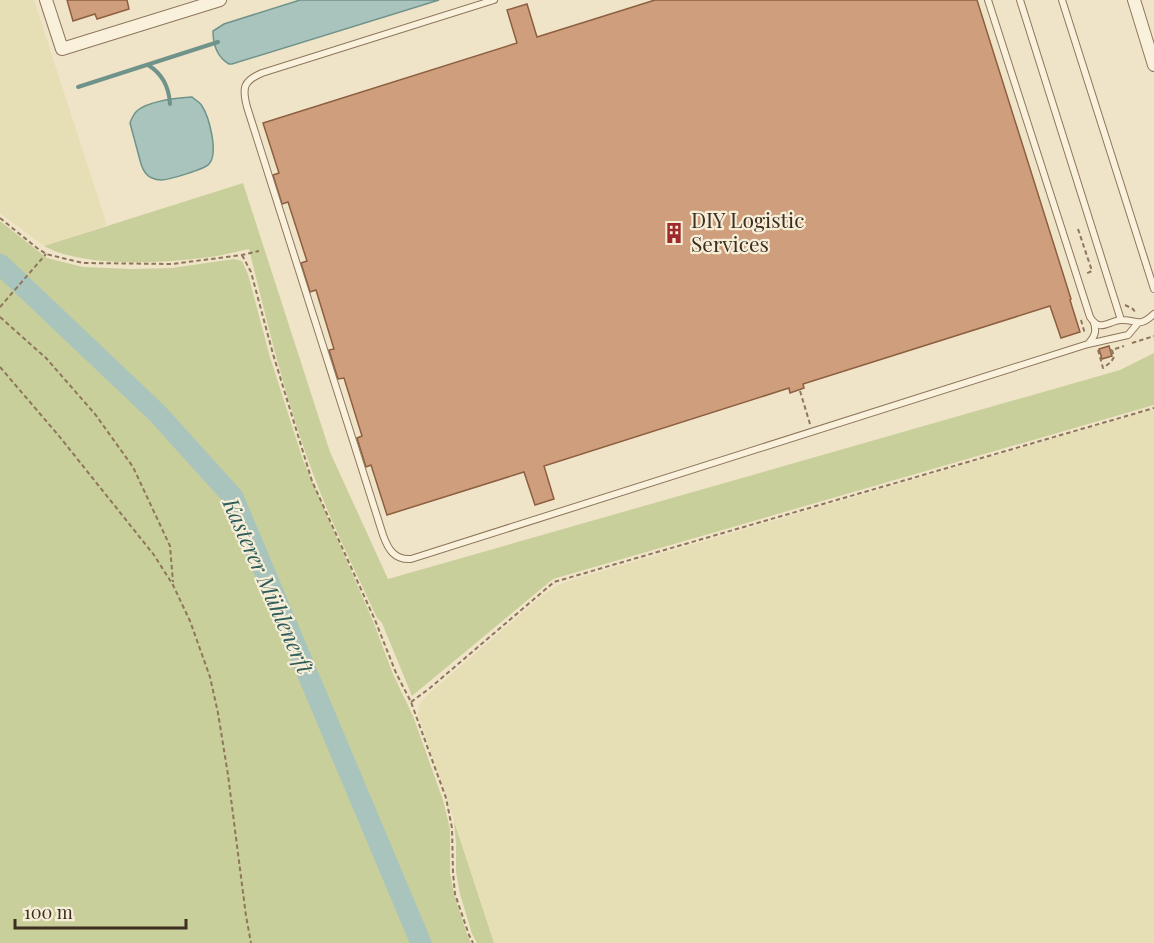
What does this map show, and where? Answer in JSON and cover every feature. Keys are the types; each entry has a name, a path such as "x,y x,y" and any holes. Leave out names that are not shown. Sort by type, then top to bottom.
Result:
{"street":[{"path":"46,0 62,49 220,0"},
{"path":"1134,0 1151,45 1154,65"}],"lane":[{"path":"494,0 262,72 248,81 245,86 244,95 247,107 383,535 392,552 400,558 411,559 1088,344 1128,335 1138,323"},
{"path":"988,0 1076,277 1094,323 1094,336 1088,344"},
{"path":"1020,0 1121,320"},
{"path":"1062,0 1154,289"},
{"path":"1094,323 1103,325 1121,320 1138,323 1154,314"}],"path":[{"path":"0,218 46,254 83,264 172,264 259,251"},
{"path":"1076,277 1092,272 1078,229"},
{"path":"0,307 46,254"},
{"path":"242,255 251,272 273,354 312,481 375,620 396,673 411,702 446,798 452,828 455,894 474,943"},
{"path":"0,317 46,358 95,414 133,467 170,546 173,585"},
{"path":"1114,349 1154,336"},
{"path":"1102,363 1111,362"},
{"path":"0,368 154,555 173,585 190,621 210,677 218,712 246,916 252,943"},
{"path":"800,391 813,432"},
{"path":"411,702 554,582 1154,408"}],"shaded area":[{"path":"0,0 34,0 107,225 44,246 0,213"},
{"path":"1154,409 1154,943 494,943 418,715 419,704 543,595 558,585 578,578"}],"green space":[{"path":"243,183 330,452 388,579 1120,370 1154,353 1154,405 553,579 412,696 382,623 377,618 315,479 287,394 249,249 198,259 129,262 82,258 44,246"},
{"path":"0,221 47,258 83,267 172,268 234,259 242,261 248,274 270,357 303,460 413,716 443,800 450,829 450,873 454,894 471,943 423,943 234,495 160,411 21,272 0,254"},
{"path":"0,268 154,416 229,499 419,943 0,943"},
{"path":"454,821 494,943 477,943 472,934 456,872"}],"water":[{"path":"300,0 439,0 232,64 225,61 219,54 213,31 224,24"},
{"path":"192,97 205,111 212,135 212,159 206,166 179,176 161,180 150,177 145,173 141,164 130,123 133,116 149,104"}],"building":[{"path":"67,0 127,0 129,9 97,19 95,14 73,21"},
{"name":"DIY Logistic Services","path":"655,0 977,0 1080,332 1061,338 1050,306 803,384 804,388 790,393 789,388 544,466 554,499 535,505 524,472 387,515 371,465 366,467 357,438 362,436 344,378 338,379 329,350 334,349 316,290 310,292 301,263 307,261 288,202 282,204 273,175 279,173 263,123 517,43 507,10 527,4 537,37"},
{"path":"1109,346 1112,356 1102,359 1099,349"}],"waterway":[{"path":"78,87 218,42"},
{"path":"148,65 158,72 164,82 170,104"},
{"name":"Kasterer Mühlenerft","path":"0,264 157,413 233,497 421,943"}],"place":[{"name":"DIY Logistic Services","path":"674,233"}]}
